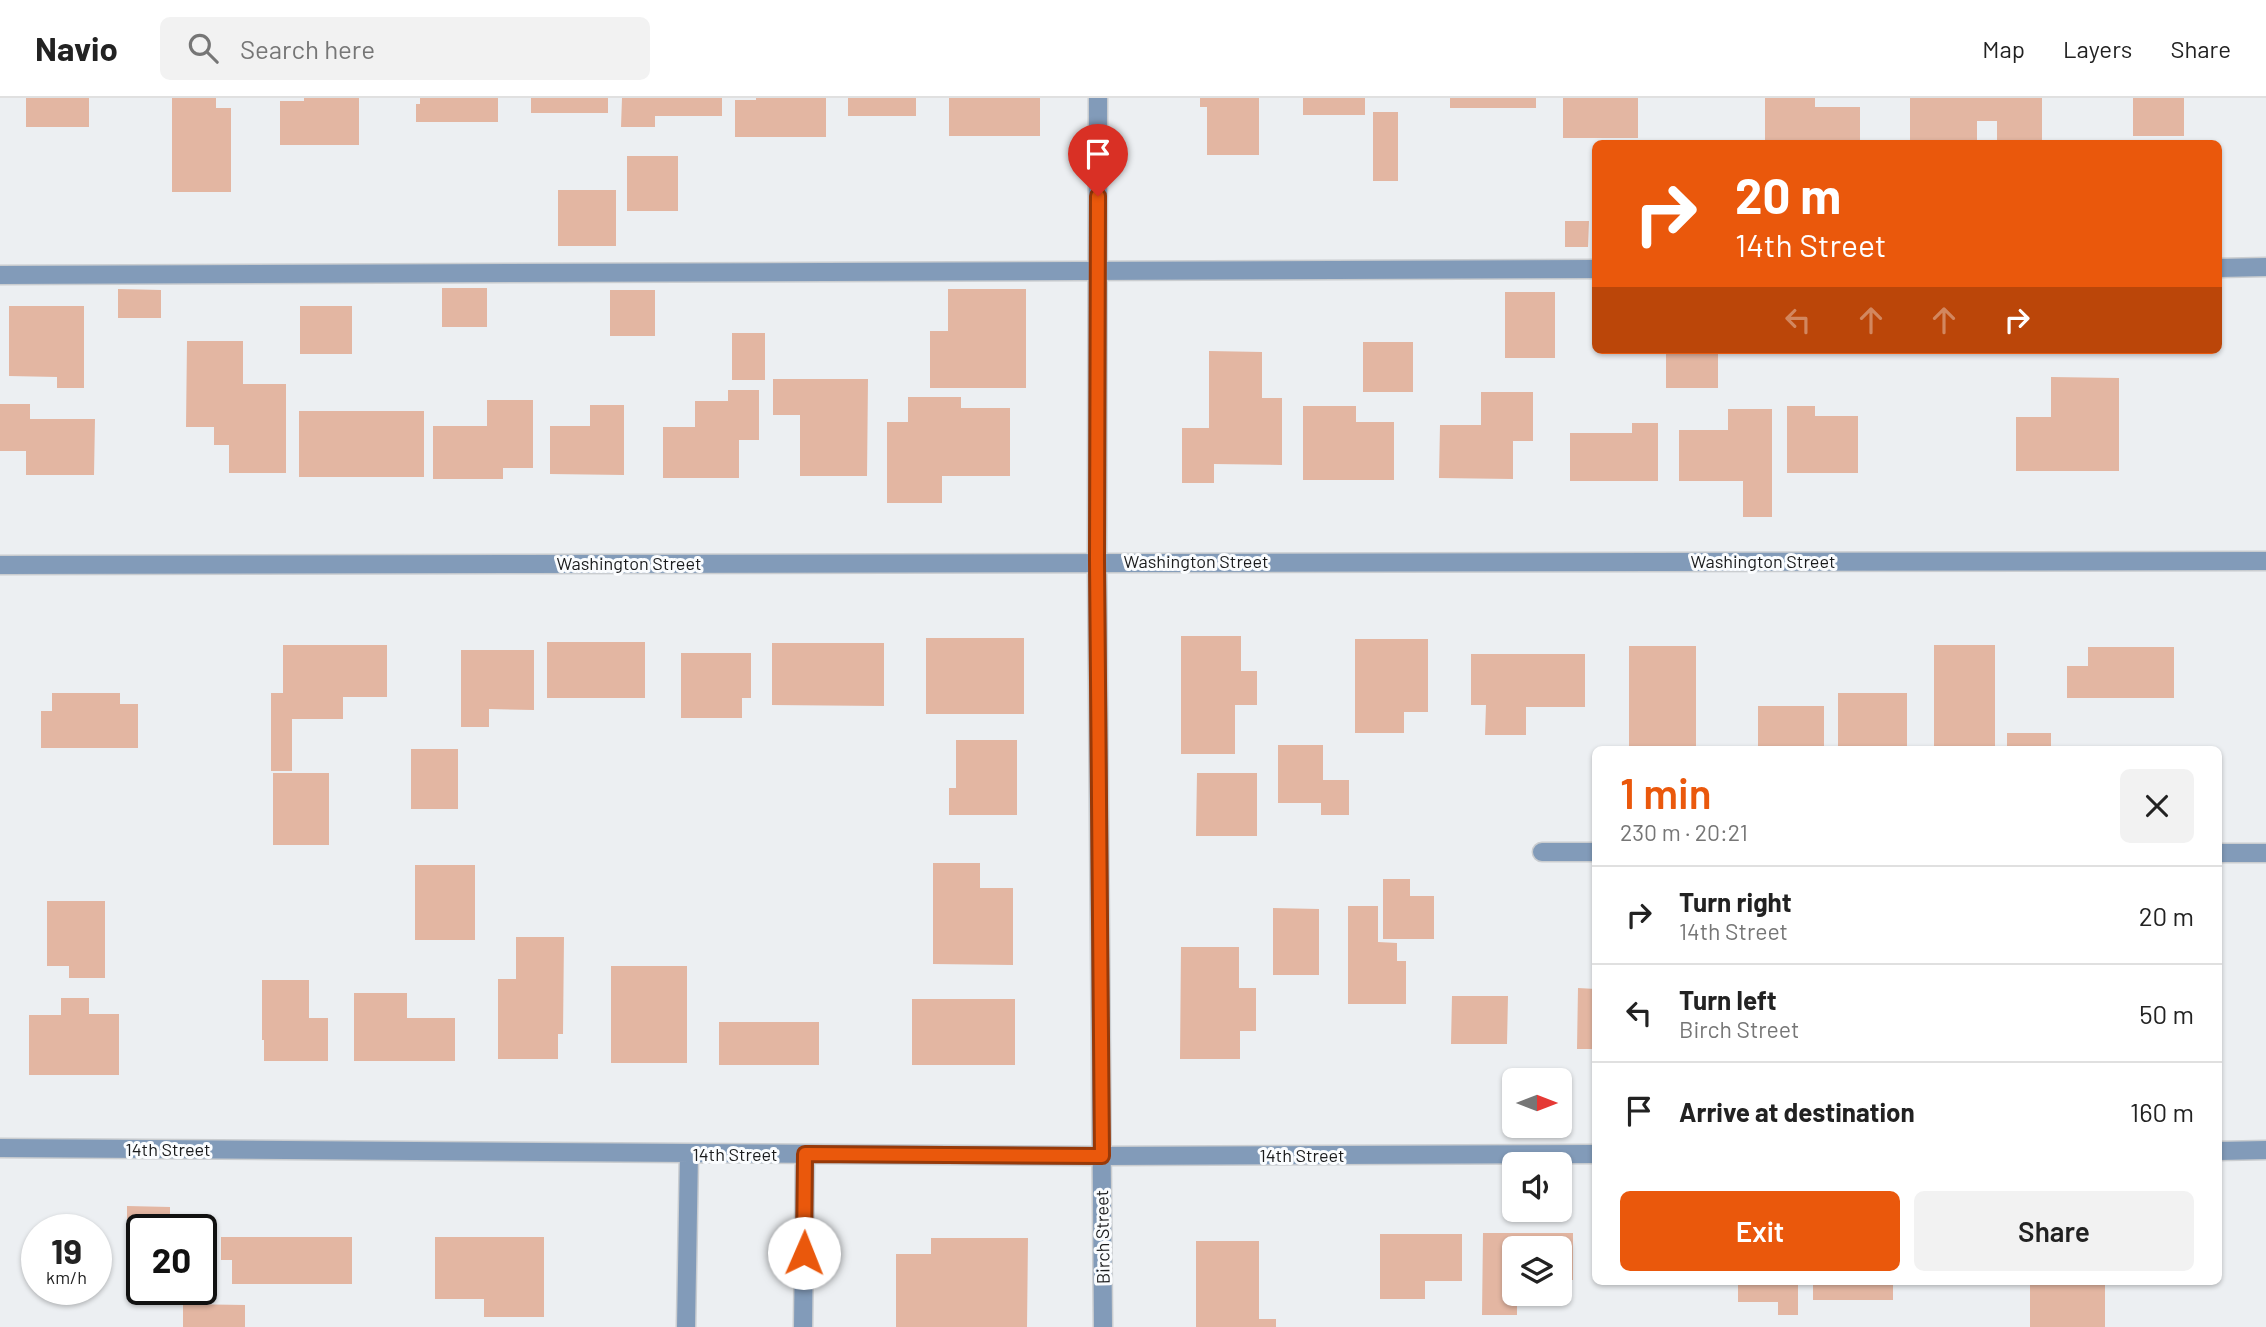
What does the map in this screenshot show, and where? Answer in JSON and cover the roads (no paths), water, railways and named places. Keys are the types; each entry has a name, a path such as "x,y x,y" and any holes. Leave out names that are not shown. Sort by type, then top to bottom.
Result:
{"street":[{"name":"Birch Street","path":"1098,98 1097,561 1103,1327"},
{"path":"2222,268 2266,268"},
{"path":"0,275 1592,269"},
{"name":"Washington Street","path":"0,565 2266,561"},
{"path":"1542,852 1592,852"},
{"path":"2222,853 2266,853"},
{"name":"14th Street","path":"0,1148 1102,1156 1592,1154"},
{"path":"2222,1150 2266,1150"},
{"path":"687,1327 689,1153"},
{"path":"803,1327 805,1154"}]}
